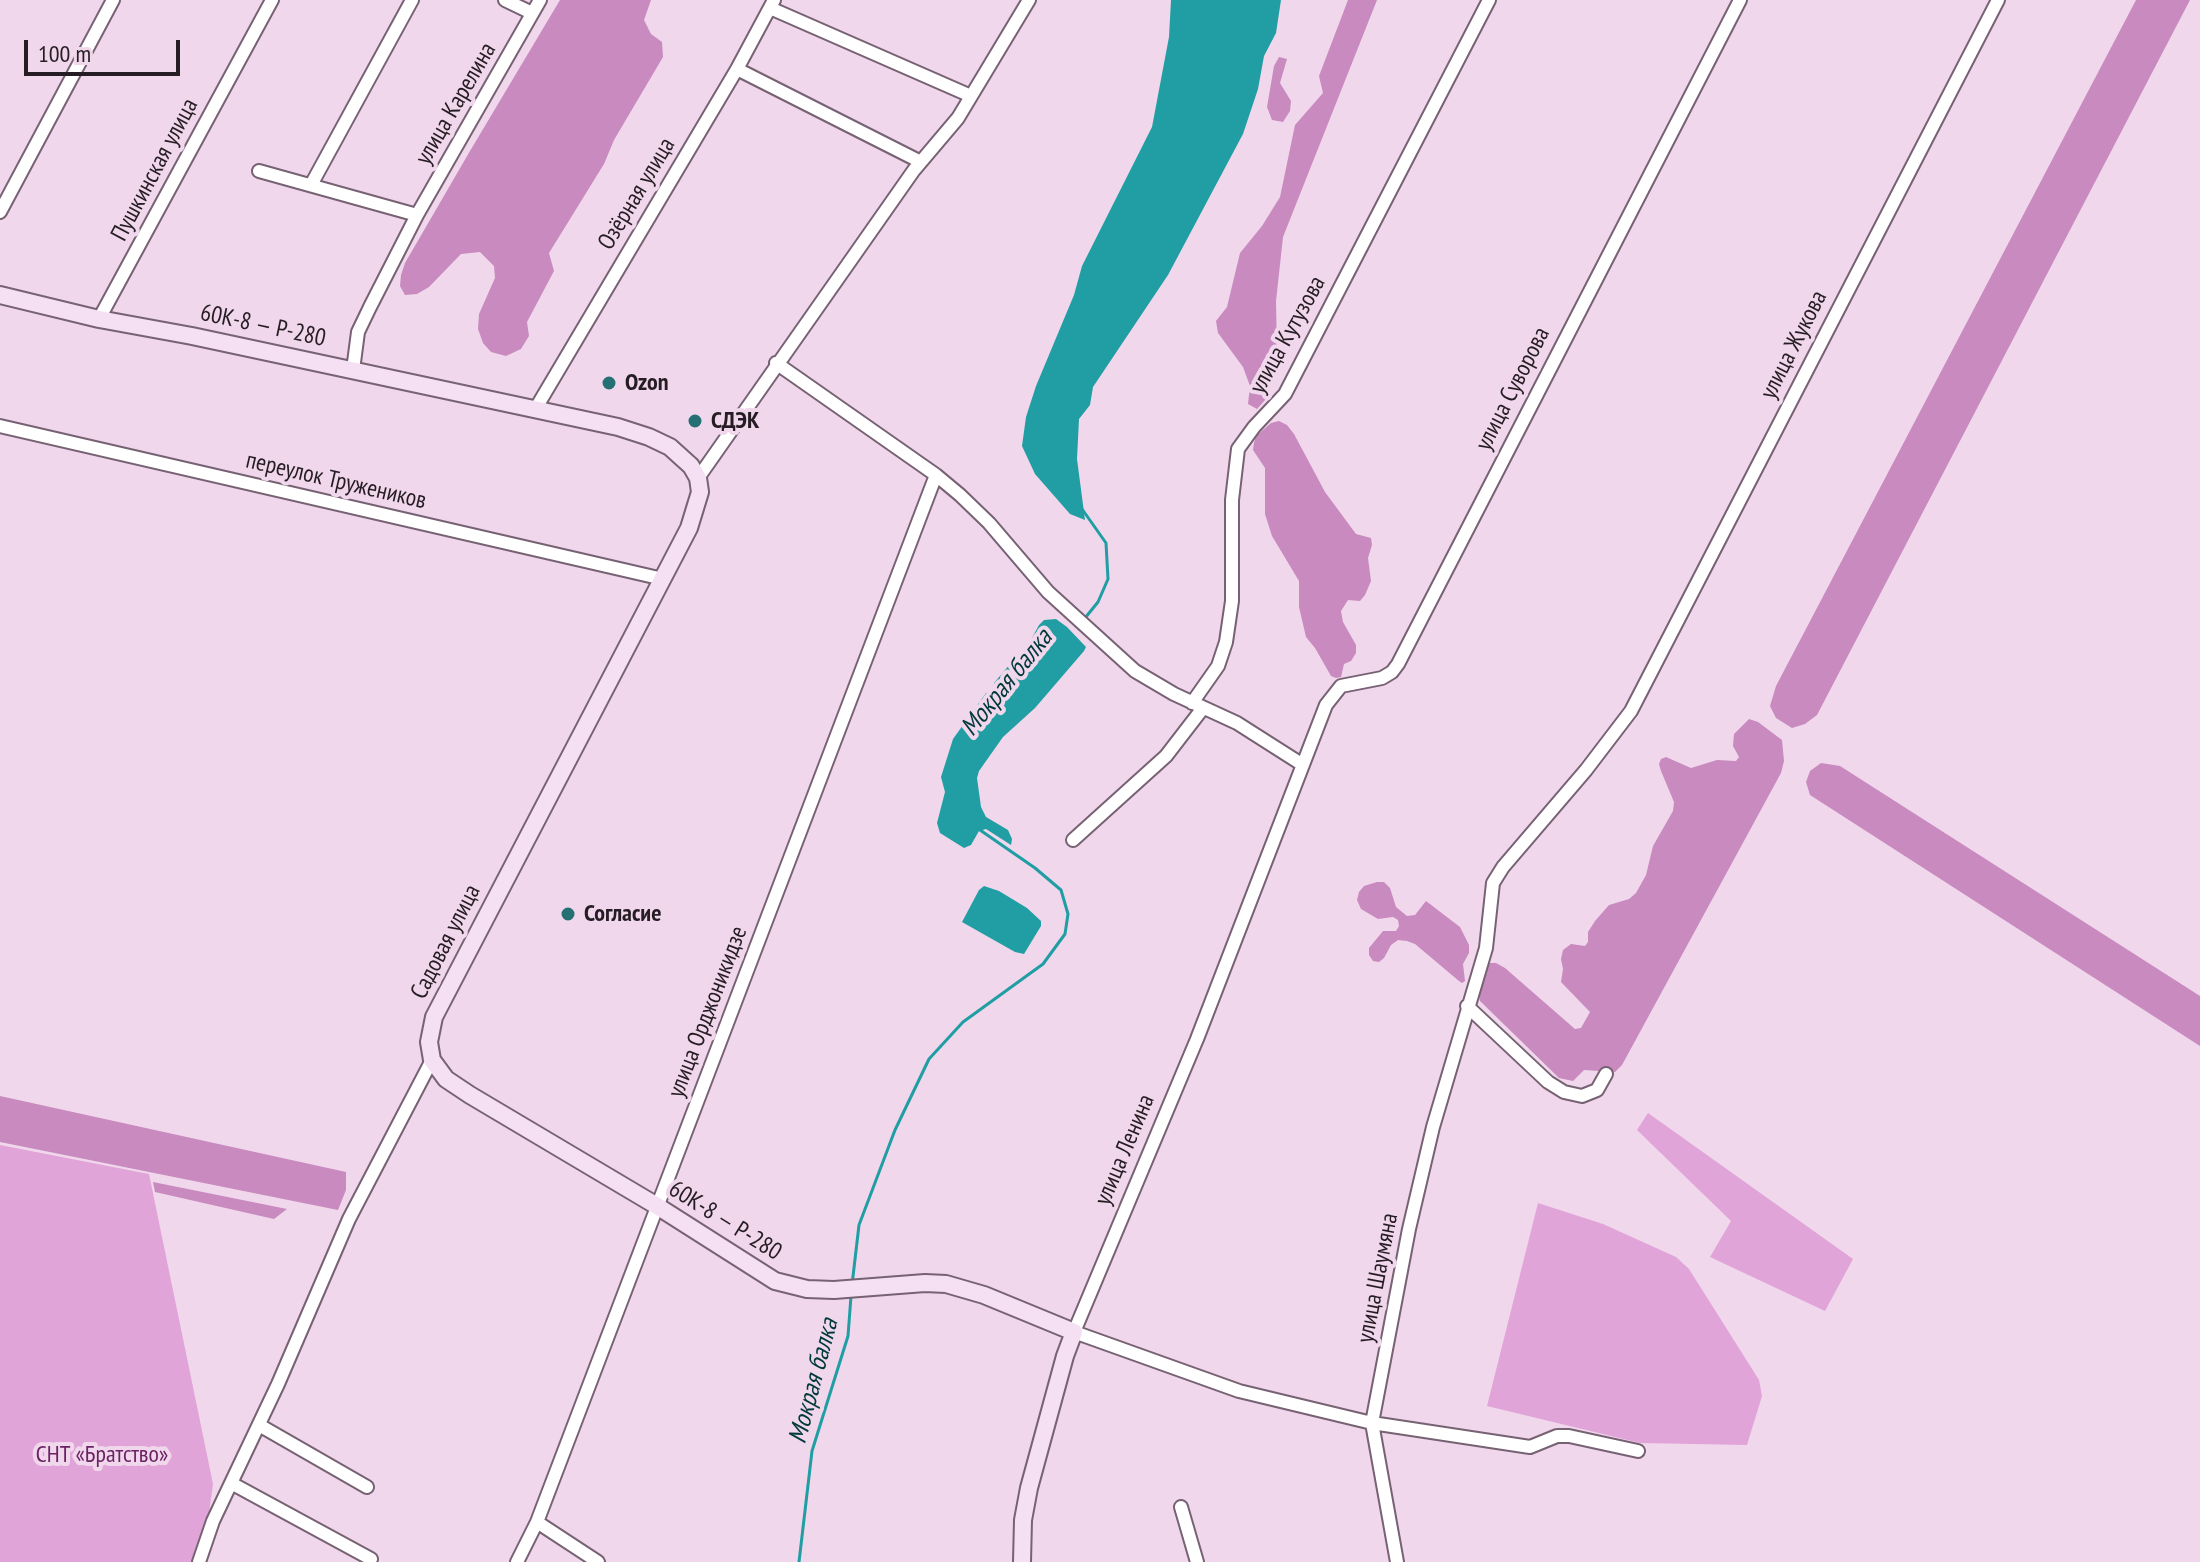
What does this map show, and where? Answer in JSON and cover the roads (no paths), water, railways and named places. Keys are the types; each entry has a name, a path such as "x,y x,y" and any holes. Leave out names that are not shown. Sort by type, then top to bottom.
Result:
{"street":[{"path":"0,212 113,0"},
{"name":"Пушкинская улица","path":"99,319 272,0"},
{"path":"311,185 412,0"},
{"path":"505,0 532,13"},
{"name":"улица Карелина","path":"353,370 358,332 417,215 540,0"},
{"name":"Садовая улица","path":"199,1562 213,1521 259,1425 349,1219 432,1060 429,1042 434,1017 663,579 697,509 700,492 698,478 776,363 921,162 958,118 1029,0"},
{"name":"улица Кутузова","path":"1073,840 1166,756 1218,666 1226,642 1232,601 1232,500 1238,449 1285,394 1489,0"},
{"name":"улица Суворова","path":"1303,765 1333,693 1341,686 1382,678 1398,664 1740,0"},
{"name":"улица Жукова","path":"1467,1006 1486,948 1493,883 1631,711 1998,0"},
{"path":"772,4 971,96"},
{"name":"Озёрная улица","path":"536,408 737,69 772,4"},
{"path":"737,69 921,162"},
{"path":"259,171 417,215"},
{"name":"60К-8 — Р-280","path":"0,295 99,319 536,408 649,437 682,456 698,478"},
{"path":"776,363 936,475 989,523 1048,592 1116,656 1153,683 1237,723 1303,765"},
{"name":"переулок Тружеников","path":"0,426 663,579"},
{"name":"улица Орджоникидзе","path":"517,1562 537,1522 936,475"},
{"name":"улица Ленина","path":"1022,1562 1023,1520 1029,1488 1065,1356 1197,1039 1303,765"},
{"path":"1467,1006 1548,1082 1564,1092 1582,1096 1597,1090 1606,1074"},
{"name":"улица Шаумяна","path":"1397,1562 1372,1423 1409,1229 1433,1127 1467,1006"},
{"name":"60К-8 — Р-280","path":"432,1060 446,1079 470,1095 657,1206 775,1281 807,1289 834,1290 946,1284 984,1295 1074,1332"},
{"path":"1074,1332 1239,1391 1372,1423 1530,1447 1557,1436 1569,1436 1638,1451"},
{"path":"259,1425 367,1487"},
{"path":"231,1483 371,1559"},
{"path":"1181,1507 1197,1562"},
{"path":"537,1522 598,1562"}],"water":[{"path":"1171,0 1281,0 1276,33 1264,56 1258,89 1243,134 1168,275 1093,387 1090,405 1079,419 1077,459 1085,520 1070,514 1035,474 1022,446 1026,417 1074,295 1082,266 1152,127 1169,37"},
{"path":"1056,619 1086,647 1035,708 1003,737 977,778 981,807 986,817 1008,830 1011,845 986,829 979,831 971,845 964,848 940,833 937,823 945,792 941,777 953,739 986,693 995,691 994,683 1026,649 1039,625 1044,620"},
{"path":"984,886 1027,908 1041,921 1024,954 962,922"}],"waterway":[{"name":"Мокрая балка","path":"1082,509 1106,543 1108,579 1098,602 1085,618"},
{"name":"Мокрая балка","path":"852,1285 859,1225 895,1130 929,1059 963,1022 1043,964 1065,934 1068,914 1061,890 980,830"},
{"name":"Мокрая балка","path":"799,1562 812,1451 848,1336 851,1296"}],"place":[{"name":"Ozon","path":"609,383"},
{"name":"СДЭК","path":"695,421"},
{"name":"Согласие","path":"568,914"}],"park label":[{"name":"СНТ «Братство»","path":"102,1455"}]}
